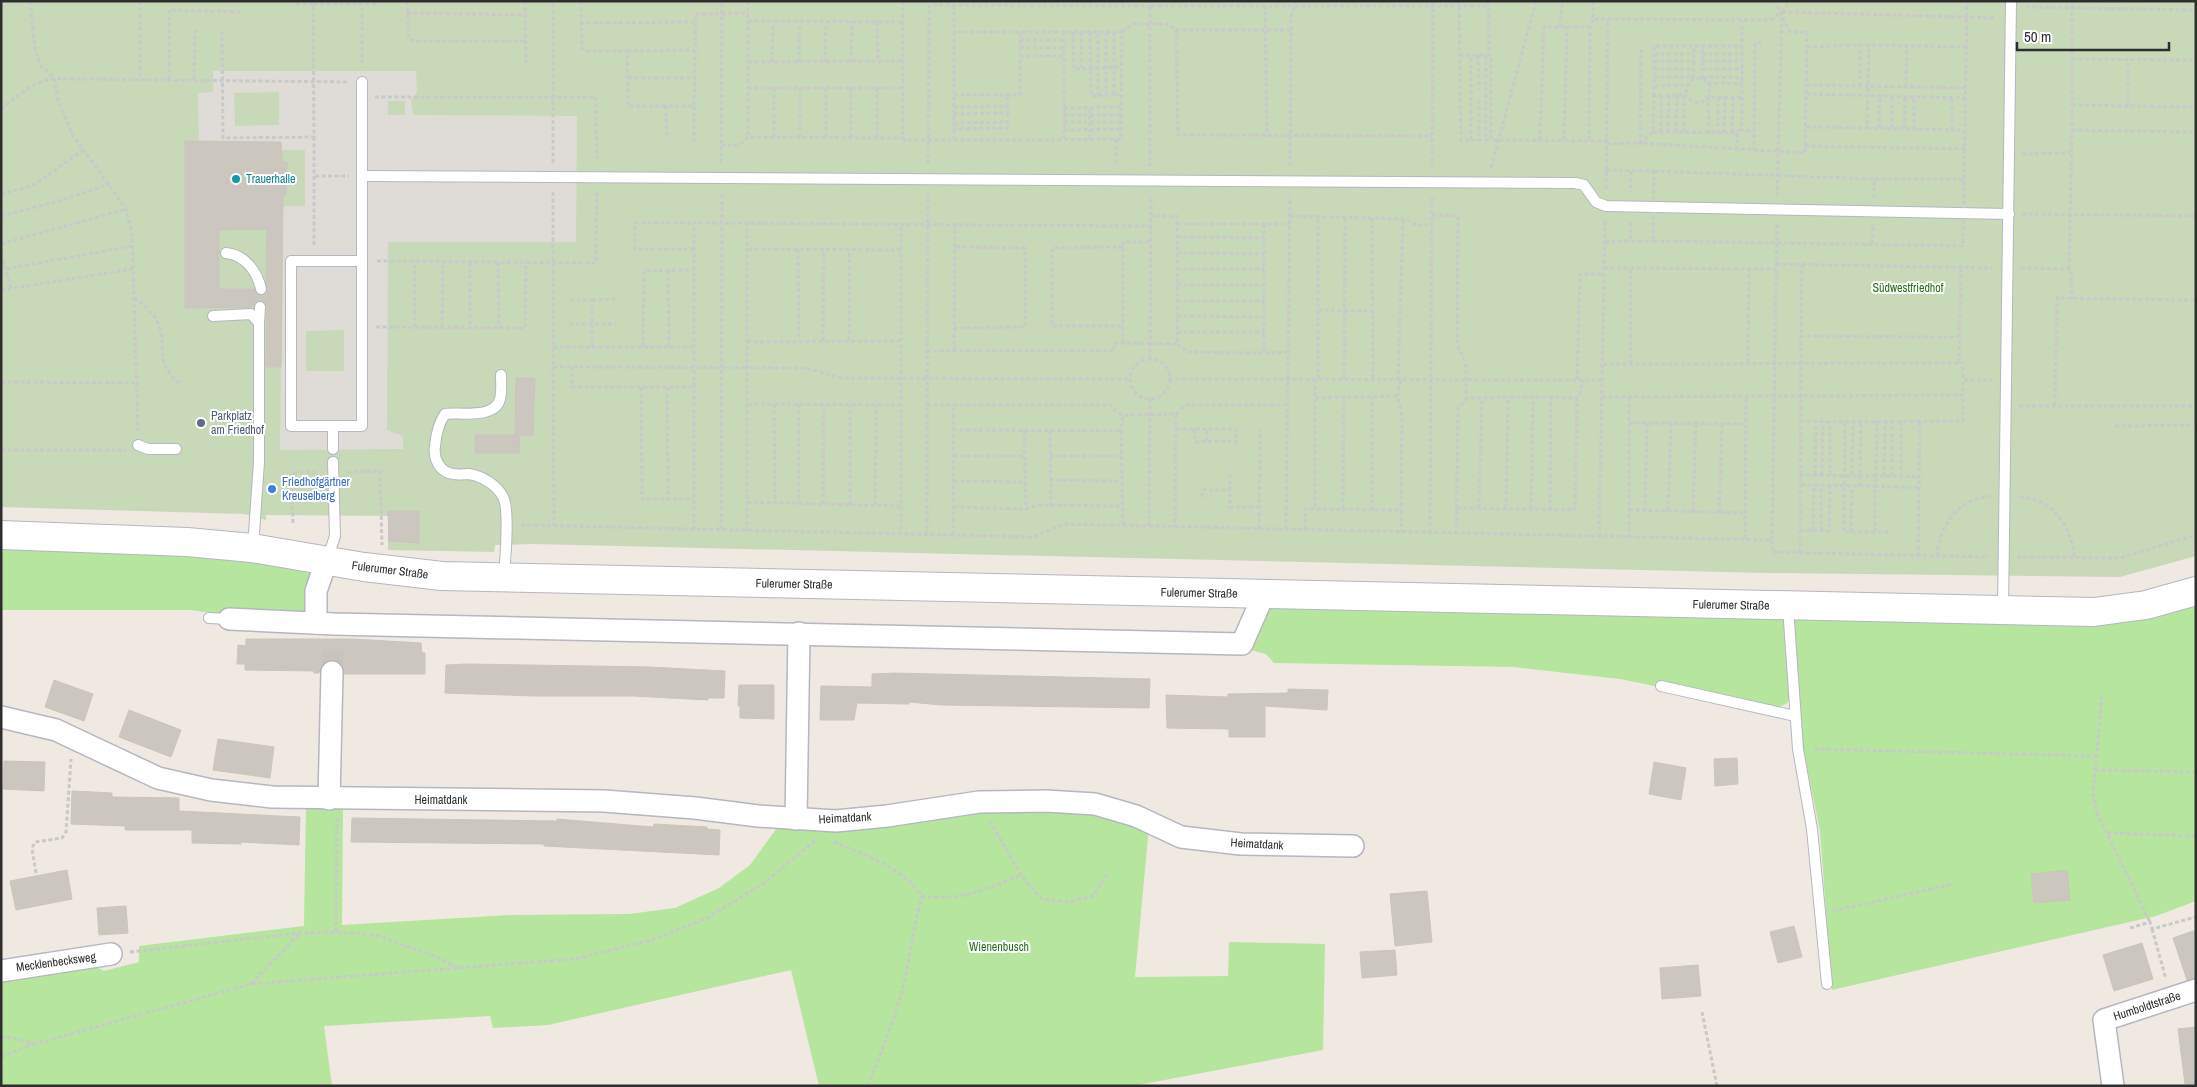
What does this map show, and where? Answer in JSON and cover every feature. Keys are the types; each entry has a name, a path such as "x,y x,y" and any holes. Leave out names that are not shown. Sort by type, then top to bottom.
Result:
{"main road":[{"name":"Fulerumer Straße","path":"1,535 187,542 252,548 326,562 405,573 504,578 2003,612 2094,612 2146,605 2196,591"}],"street":[{"path":"326,562 316,591 328,629"},
{"path":"219,618 328,629 799,634 1242,644 1264,594"},
{"path":"796,819 799,634"},
{"path":"332,672 333,804"},
{"name":"Heimatdank","path":"1,717 56,730 158,778 211,790 333,804 604,801 836,821 878,817 979,802 1046,801 1096,804 1136,816 1181,837 1240,844 1353,846"},
{"name":"Mecklenbecksweg","path":"1,971 111,954"},
{"name":"Humboldtstraße","path":"2113,1086 2104,1020 2196,990"}],"lane":[{"path":"2003,612 2010,9"},
{"path":"362,82 362,176 362,261 362,426 291,426 291,261 362,261"},
{"path":"362,176 1575,183 1584,185 1596,202 1606,206 2008,214"},
{"path":"226,254 242,258 248,263 260,283 261,289"},
{"path":"252,548 259,447 260,307"},
{"path":"213,316 251,314 259,323"},
{"path":"501,375 500,400 497,406 492,411 445,414 440,421 434,450 437,463 444,471 452,474 470,474 482,479 496,487 504,498 504,578"},
{"path":"333,426 333,449"},
{"path":"138,445 148,449 176,449"},
{"path":"326,562 335,536 334,462"},
{"path":"1788,606 1798,749 1812,829 1827,984"},
{"path":"1661,686 1795,716"}],"path":[{"path":"1,450 124,450 138,445 132,246 126,209 110,184 83,150 64,117 54,77 41,66 35,50 30,1"},
{"path":"140,1 140,78"},
{"path":"407,1 409,39 417,41 526,41"},
{"path":"525,1 526,64"},
{"path":"553,1 554,526"},
{"path":"581,1 582,48 586,51 695,50"},
{"path":"721,530 722,1"},
{"path":"748,1 748,138"},
{"path":"903,1 903,138"},
{"path":"1286,530 1291,18 1296,1"},
{"path":"1355,1 1355,7"},
{"path":"1430,533 1433,1"},
{"path":"1459,1 1461,140 1589,140 1805,153 1807,32 1790,32 1782,12 1775,1"},
{"path":"1486,140 1488,1"},
{"path":"1487,181 1536,1"},
{"path":"1559,27 1563,1"},
{"path":"1589,140 1590,27 1593,19 1593,1"},
{"path":"1782,12 1790,1"},
{"path":"1654,171 1653,241 1963,246 1967,1"},
{"path":"2072,1 2069,269 2071,269 2072,299"},
{"path":"313,3 314,261"},
{"path":"1,110 31,86 54,77 68,79 140,78 223,81 362,82 362,3"},
{"path":"927,535 929,3 954,5 1264,5 1272,3 1295,7 1488,6"},
{"path":"296,4 376,4"},
{"path":"1150,4 1150,180 1152,216 1150,359"},
{"path":"954,5 954,140"},
{"path":"1264,5 1267,136"},
{"path":"1782,12 1966,17 2010,9 2196,10"},
{"path":"169,79 169,10 242,12"},
{"path":"407,13 525,15"},
{"path":"694,145 696,14 748,13"},
{"path":"1593,19 1608,19 1599,537"},
{"path":"1737,150 1738,131 1742,122 1742,20"},
{"path":"580,23 695,22"},
{"path":"748,22 903,22"},
{"path":"772,62 773,22"},
{"path":"799,62 800,22"},
{"path":"825,62 826,22"},
{"path":"851,62 852,22"},
{"path":"877,22 878,61"},
{"path":"954,32 1122,32 1133,24 1168,24 1176,30 1291,30"},
{"path":"1540,140 1544,27 1590,27"},
{"path":"1564,140 1567,27"},
{"path":"194,79 195,30"},
{"path":"222,30 223,139 269,140 314,137"},
{"path":"1176,30 1178,135 1432,136"},
{"path":"954,95 1020,95 1020,32"},
{"path":"1064,32 1064,138"},
{"path":"1073,32 1074,69 1121,67"},
{"path":"1081,32 1081,68"},
{"path":"1090,32 1091,96 1121,96"},
{"path":"1098,32 1098,96"},
{"path":"1106,32 1106,96"},
{"path":"1114,32 1114,96"},
{"path":"721,145 739,145 748,138 774,137 903,138 906,140 1121,139 1122,32"},
{"path":"1020,40 1064,40"},
{"path":"1754,151 1755,42 1764,43"},
{"path":"1860,45 1860,86"},
{"path":"1867,128 1869,45"},
{"path":"1906,87 1907,45"},
{"path":"1653,132 1654,46 1742,46"},
{"path":"1702,46 1703,79 1708,83 1710,90 1708,97 1709,133"},
{"path":"1807,46 1966,46"},
{"path":"1020,47 1064,48"},
{"path":"1654,86 1686,85 1693,78 1694,47"},
{"path":"1640,143 1641,49"},
{"path":"627,51 628,106 694,106"},
{"path":"1654,54 1694,54"},
{"path":"1702,54 1743,54"},
{"path":"1471,55 1471,140"},
{"path":"1478,55 1479,90"},
{"path":"1460,56 1491,55 1491,140"},
{"path":"1020,56 1064,56"},
{"path":"2072,59 2196,60"},
{"path":"2128,59 2128,106"},
{"path":"748,62 903,61"},
{"path":"1654,61 1694,61"},
{"path":"1702,61 1742,61"},
{"path":"1654,69 1693,69"},
{"path":"1702,69 1743,70"},
{"path":"1654,77 1743,78"},
{"path":"628,78 695,78"},
{"path":"1708,83 1742,84"},
{"path":"1684,132 1686,85"},
{"path":"1806,85 1965,88"},
{"path":"748,88 904,88"},
{"path":"774,88 774,137"},
{"path":"800,88 800,137"},
{"path":"826,88 826,137"},
{"path":"850,137 851,88"},
{"path":"877,88 877,138"},
{"path":"1806,94 1965,98"},
{"path":"953,129 1008,128 1008,95"},
{"path":"1676,132 1677,95"},
{"path":"1654,96 1686,95 1694,102 1705,101 1708,97 1742,97"},
{"path":"1879,128 1880,95"},
{"path":"1660,132 1661,96"},
{"path":"1668,132 1669,96"},
{"path":"1892,96 1892,128"},
{"path":"1904,96 1904,128"},
{"path":"1914,96 1914,129"},
{"path":"1718,97 1718,133"},
{"path":"1724,133 1725,97"},
{"path":"1732,133 1733,97"},
{"path":"1952,97 1952,129"},
{"path":"1479,100 1479,140"},
{"path":"2072,105 2196,107"},
{"path":"666,106 667,140"},
{"path":"954,107 1008,106"},
{"path":"1090,107 1090,139"},
{"path":"1064,108 1121,107"},
{"path":"954,114 1008,114"},
{"path":"1064,115 1121,115"},
{"path":"954,122 1008,122"},
{"path":"1064,122 1121,122"},
{"path":"1806,127 1960,130"},
{"path":"1064,130 1121,129"},
{"path":"2072,130 2196,132"},
{"path":"1640,143 1653,132 1732,133 1754,131"},
{"path":"1116,139 1116,181"},
{"path":"1805,146 1966,149"},
{"path":"1,194 34,185 83,150"},
{"path":"2009,154 2071,153"},
{"path":"1606,170 1874,179 1964,179"},
{"path":"315,176 362,176"},
{"path":"1,216 62,200 110,184"},
{"path":"1,244 126,209"},
{"path":"2008,214 2196,216"},
{"path":"1432,215 1458,216 1457,344 1466,365 1466,400"},
{"path":"1152,216 1177,216 1177,344"},
{"path":"1290,216 1318,218 1403,218 1416,225 1432,226"},
{"path":"1315,509 1318,218"},
{"path":"1344,379 1345,218"},
{"path":"1372,218 1373,379"},
{"path":"1401,532 1402,415 1397,396 1403,218"},
{"path":"747,222 747,531"},
{"path":"694,249 635,249 635,223 956,223 1152,226"},
{"path":"694,223 694,530"},
{"path":"901,223 901,534"},
{"path":"954,351 956,223"},
{"path":"1177,224 1290,224"},
{"path":"1264,224 1264,353"},
{"path":"1177,237 1264,238"},
{"path":"1123,343 1123,242 1151,242"},
{"path":"1605,242 1631,242"},
{"path":"6,269 132,246"},
{"path":"954,328 1025,327 1025,248 955,247"},
{"path":"1123,247 1052,248 1052,326 1123,326"},
{"path":"748,249 901,250"},
{"path":"798,249 799,341"},
{"path":"823,341 824,249"},
{"path":"849,249 849,341"},
{"path":"1,253 11,288"},
{"path":"1177,253 1264,254"},
{"path":"415,262 415,327"},
{"path":"442,327 443,262"},
{"path":"470,262 470,328"},
{"path":"498,262 499,328"},
{"path":"362,328 525,328 526,262"},
{"path":"1776,264 2069,269"},
{"path":"1800,553 1802,264"},
{"path":"1604,268 1775,269"},
{"path":"1631,268 1631,364"},
{"path":"1959,362 1961,268"},
{"path":"1,290 133,269"},
{"path":"1177,269 1264,270"},
{"path":"1748,362 1749,269"},
{"path":"668,270 669,347"},
{"path":"643,347 644,271 694,270"},
{"path":"1577,380 1580,274 1605,274"},
{"path":"1177,285 1264,285"},
{"path":"134,297 151,311 158,324 162,339 163,364 168,373 180,382"},
{"path":"2055,405 2057,298 2196,300"},
{"path":"570,300 616,300"},
{"path":"592,300 592,347"},
{"path":"1177,301 1264,301"},
{"path":"1318,310 1373,311"},
{"path":"1177,316 1264,317"},
{"path":"568,324 616,324"},
{"path":"1177,332 1264,332"},
{"path":"1801,336 1960,337"},
{"path":"747,342 901,341"},
{"path":"927,351 1114,350 1114,343 1123,343 1177,344 1188,352 1288,352"},
{"path":"553,347 694,347"},
{"path":"1150,359 1162,363 1169,379 1166,390 1156,398 1150,399 1138,395 1130,379 1134,367 1144,360 1150,359"},
{"path":"1603,364 1748,362 1963,363 1963,421 1800,421"},
{"path":"553,367 806,368 841,378 1130,379"},
{"path":"572,367 572,387 694,387"},
{"path":"1169,379 1602,380"},
{"path":"1456,534 1457,410 1466,400 1482,398 1576,398 1580,395 1583,380"},
{"path":"1963,380 2006,380"},
{"path":"1,382 135,383"},
{"path":"641,387 642,499 694,500"},
{"path":"667,387 668,499"},
{"path":"1602,396 1801,397 1963,395"},
{"path":"1315,398 1397,396"},
{"path":"1343,509 1344,397"},
{"path":"1372,397 1372,510"},
{"path":"1506,508 1508,397"},
{"path":"1530,509 1533,397"},
{"path":"1550,510 1551,397"},
{"path":"1629,397 1629,538"},
{"path":"1745,539 1746,397"},
{"path":"1479,508 1482,398"},
{"path":"1457,508 1575,510 1576,398"},
{"path":"1149,526 1150,399"},
{"path":"748,404 901,405"},
{"path":"774,404 775,503"},
{"path":"799,404 799,503"},
{"path":"823,504 824,404"},
{"path":"850,405 850,505"},
{"path":"874,505 876,405"},
{"path":"927,405 1110,405 1116,412 1123,415 1176,414 1186,405 1288,405"},
{"path":"953,405 953,535"},
{"path":"2006,406 2196,406"},
{"path":"1176,414 1176,526"},
{"path":"1123,415 1121,431 1123,525"},
{"path":"1815,475 1816,421"},
{"path":"1822,475 1823,421"},
{"path":"1830,421 1830,475"},
{"path":"1860,421 1860,486"},
{"path":"1875,532 1877,421"},
{"path":"1884,476 1885,421"},
{"path":"1892,421 1892,476"},
{"path":"1901,421 1901,476"},
{"path":"1918,556 1920,421"},
{"path":"1845,422 1844,532 1891,532"},
{"path":"1852,476 1853,422"},
{"path":"1629,423 1746,424"},
{"path":"1646,511 1647,423"},
{"path":"1668,511 1671,424"},
{"path":"1693,512 1696,424"},
{"path":"1720,512 1722,424"},
{"path":"2115,426 2196,425"},
{"path":"1176,429 1236,429 1236,446"},
{"path":"1194,429 1195,442 1236,441"},
{"path":"1207,429 1207,441"},
{"path":"1259,529 1260,429"},
{"path":"953,430 1121,431"},
{"path":"1024,430 1026,509"},
{"path":"1050,431 1051,505"},
{"path":"954,456 1025,456"},
{"path":"1050,456 1122,456"},
{"path":"1230,474 1230,507 1260,507"},
{"path":"1800,475 1919,477"},
{"path":"1050,480 1122,481"},
{"path":"954,481 1025,482"},
{"path":"1800,485 1919,488"},
{"path":"1813,531 1814,485"},
{"path":"1821,486 1821,531"},
{"path":"1800,530 1829,531 1830,486"},
{"path":"1851,532 1852,486"},
{"path":"1202,497 1203,490 1230,490"},
{"path":"747,502 901,506"},
{"path":"954,507 1026,509 1036,505 1122,506"},
{"path":"1305,530 1305,509 1401,510"},
{"path":"1629,510 1745,513"},
{"path":"505,525 1033,537 1064,524 1176,526 1629,538 1745,539 1772,540 1772,552 2120,558 2196,534"},
{"path":"2102,696 2093,793 2097,813 2150,922 2171,997"},
{"path":"36,873 32,848 35,842 62,838 66,832 73,738"},
{"path":"1798,749 2095,756"},
{"path":"2095,770 2196,772"},
{"path":"979,802 1021,875 1041,899 1069,902 1093,896 1107,874"},
{"path":"333,804 336,932"},
{"path":"2107,834 2196,836"},
{"path":"1,1057 34,1044 251,984 575,959 656,939 707,918 764,883 811,847 818,838 823,839"},
{"path":"829,840 890,868 907,879 922,896 943,899 970,894 1021,875"},
{"path":"1821,914 1953,884"},
{"path":"868,1086 895,1015 907,966 915,920 922,896"},
{"path":"2152,929 2196,917"},
{"path":"2130,928 2150,922"},
{"path":"111,954 300,933 336,932 375,935 435,956 459,969"},
{"path":"251,984 300,933"},
{"path":"1702,1012 1717,1086"},
{"path":"1,1037 34,1044"}],"green space":[{"name":"Südwestfriedhof","path":"1,1 2196,1 2196,556 2120,577 1767,573 534,544 495,545 494,552 388,550 388,516 266,515 266,520 244,514 1,507"},
{"path":"1,547 166,552 319,569 311,620 229,615 190,610 1,610"},
{"path":"1264,603 2196,603 2196,901 2156,916 1832,990 1820,831 1802,742 1797,686 1787,703 1774,710 1620,679 1513,667 1274,663 1266,654 1243,648"},
{"name":"Wienenbusch","path":"306,805 343,806 342,925 510,915 629,914 675,908 719,888 750,865 779,825 1013,806 1096,809 1149,827 1135,977 1228,976 1229,942 1325,944 1323,1050 1133,1086 819,1086 791,970 548,1025 493,1028 490,1016 324,1026 332,1086 1,1086 1,976 87,962 104,971 139,962 139,946 304,926"}],"shaded area":[{"path":"213,71 416,71 417,92 411,100 413,115 577,116 576,242 388,242 387,430 403,436 403,449 280,450 283,214 280,206 305,206 305,150 281,150 280,142 199,141 198,93 213,92","holes":["279,92 279,125 235,126 234,93","388,101 405,101 405,115 388,115","344,330 344,371 306,371 306,331"]}],"building":[{"path":"185,141 281,142 282,162 287,162 286,195 283,196 281,367 266,367 267,307 263,301 257,301 253,307 185,308","holes":["267,229 266,293 259,295 254,289 219,289 219,230"]},
{"path":"516,378 535,378 533,435 515,435"},
{"path":"475,435 520,435 519,453 475,453"},
{"path":"388,511 419,511 419,543 389,541"},
{"path":"246,639 353,639 421,643 422,653 425,653 425,674 344,674 343,666 338,661 332,660 322,665 319,673 314,673 314,671 245,670 245,664 237,664 238,645 246,646"},
{"path":"446,665 650,667 725,671 724,698 708,698 708,700 633,696 535,696 445,693"},
{"path":"872,674 1150,679 1149,708 941,705 909,702 909,704 857,703 854,720 820,720 821,686 872,687"},
{"path":"54,680 93,694 84,721 45,707"},
{"path":"739,685 774,685 774,719 740,718 740,706 738,706"},
{"path":"1288,689 1328,690 1327,710 1265,706 1265,737 1229,737 1229,729 1167,728 1166,695 1228,697 1228,694 1288,693"},
{"path":"129,710 181,730 171,757 119,737"},
{"path":"218,739 274,747 270,778 213,770"},
{"path":"1737,758 1738,784 1715,786 1714,759"},
{"path":"4,761 45,762 44,791 3,789"},
{"path":"1654,762 1686,768 1681,800 1649,794"},
{"path":"72,791 112,793 112,797 179,798 179,811 300,817 299,845 241,842 241,844 192,843 192,830 125,830 125,826 71,824"},
{"path":"352,818 557,821 557,819 653,827 654,824 707,827 707,829 720,830 719,855 544,846 544,844 351,842"},
{"path":"67,870 72,899 16,910 10,881"},
{"path":"2067,870 2070,900 2034,903 2031,874"},
{"path":"1427,891 1432,942 1395,946 1390,894"},
{"path":"126,906 128,933 99,935 97,908"},
{"path":"1794,926 1802,957 1778,963 1770,932"},
{"path":"2196,930 2196,978 2187,980 2173,938"},
{"path":"2142,943 2153,979 2114,991 2103,955"},
{"path":"1395,950 1397,975 1362,978 1360,952"},
{"path":"1698,965 1701,996 1662,999 1660,968"},
{"path":"2196,1027 2196,1084 2185,1084 2178,1029"}],"tunnel":[{"path":"332,672 333,640"}],"place":[{"name":"Trauerhalle","path":"236,179"},
{"name":"Parkplatz am Friedhof","path":"201,423"},
{"name":"Friedhofgärtner Kreuselberg","path":"272,489"}]}
